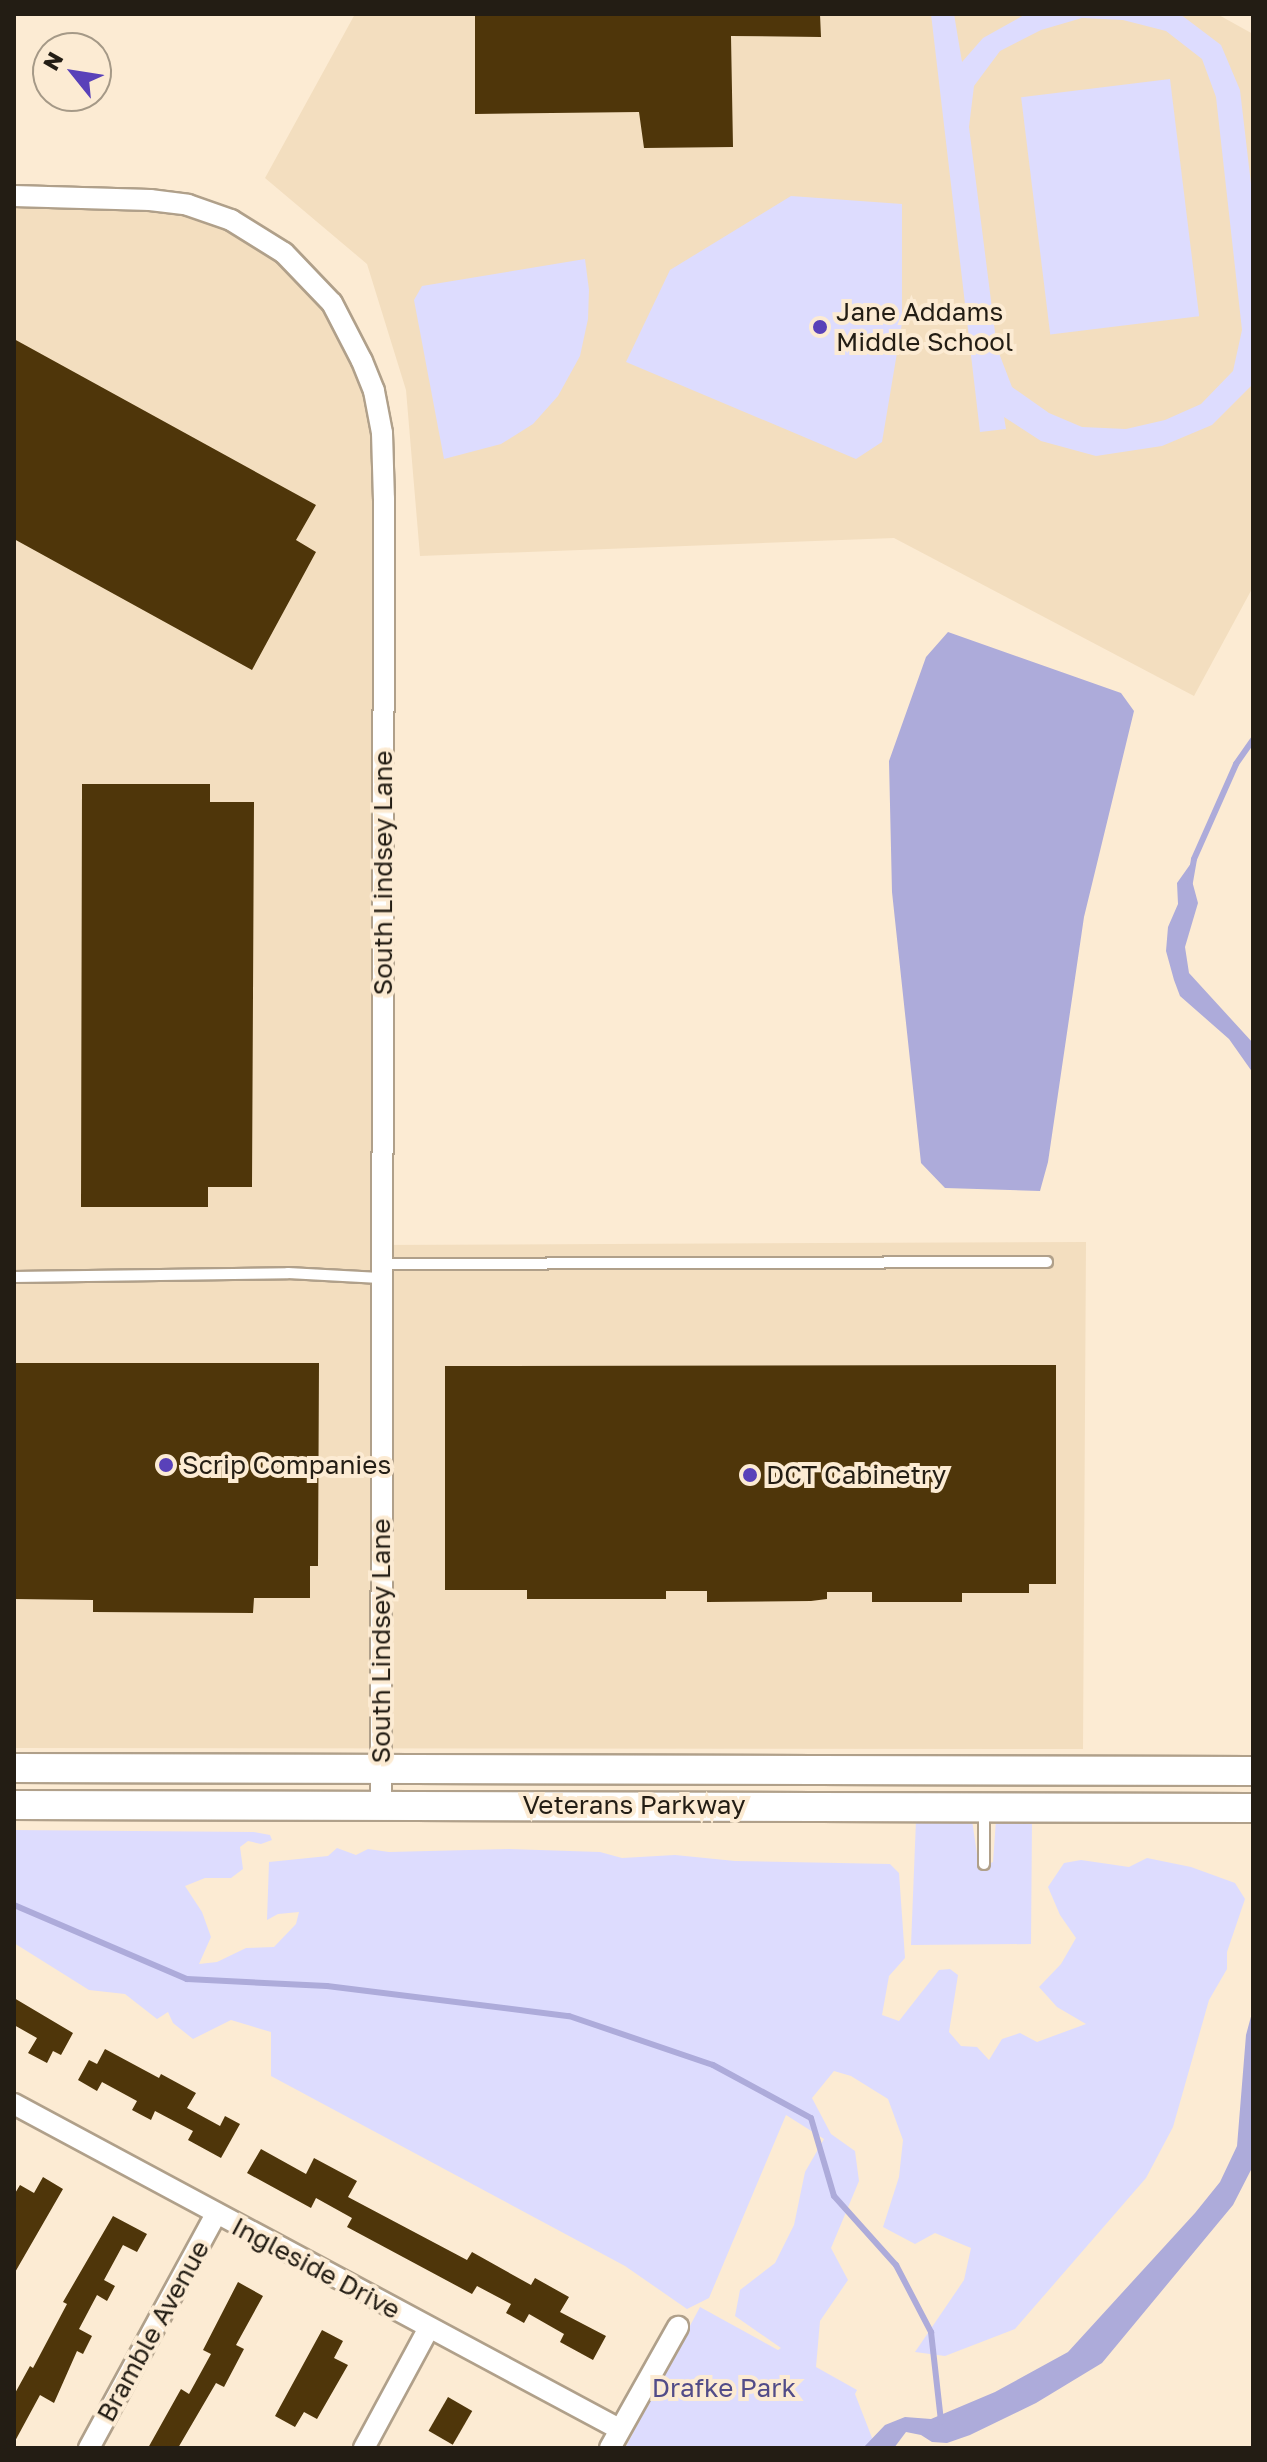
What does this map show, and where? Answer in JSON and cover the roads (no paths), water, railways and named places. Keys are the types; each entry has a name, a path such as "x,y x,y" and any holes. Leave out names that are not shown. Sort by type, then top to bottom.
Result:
{"main road":[{"name":"Veterans Parkway","path":"14,1768 1253,1771"},
{"name":"Veterans Parkway","path":"14,1805 1253,1808"}],"street":[{"name":"South Lindsey Lane","path":"14,196 150,200 188,205 241,226 284,253 332,303 374,391 382,433 384,474 381,1805"},
{"name":"Ingleside Drive","path":"14,2104 619,2429"},
{"name":"Bramble Avenue","path":"89,2448 216,2214"},
{"path":"610,2448 678,2327"},
{"path":"364,2448 429,2328"}],"lane":[{"path":"14,1277 1047,1262"},
{"path":"984,1806 984,1864"}],"waterway":[{"path":"1190,882 1194,859 1236,764 1253,740"},
{"path":"14,1905 187,1979 327,1986 569,2016 713,2065 811,2118 834,2196 896,2265 931,2332 941,2421"}],"place":[{"name":"Jane Addams Middle School","path":"820,327"},
{"name":"Scrip Companies","path":"166,1465"},
{"name":"DCT Cabinetry","path":"750,1475"}],"park label":[{"name":"Drafke Park","path":"724,2388"}]}
